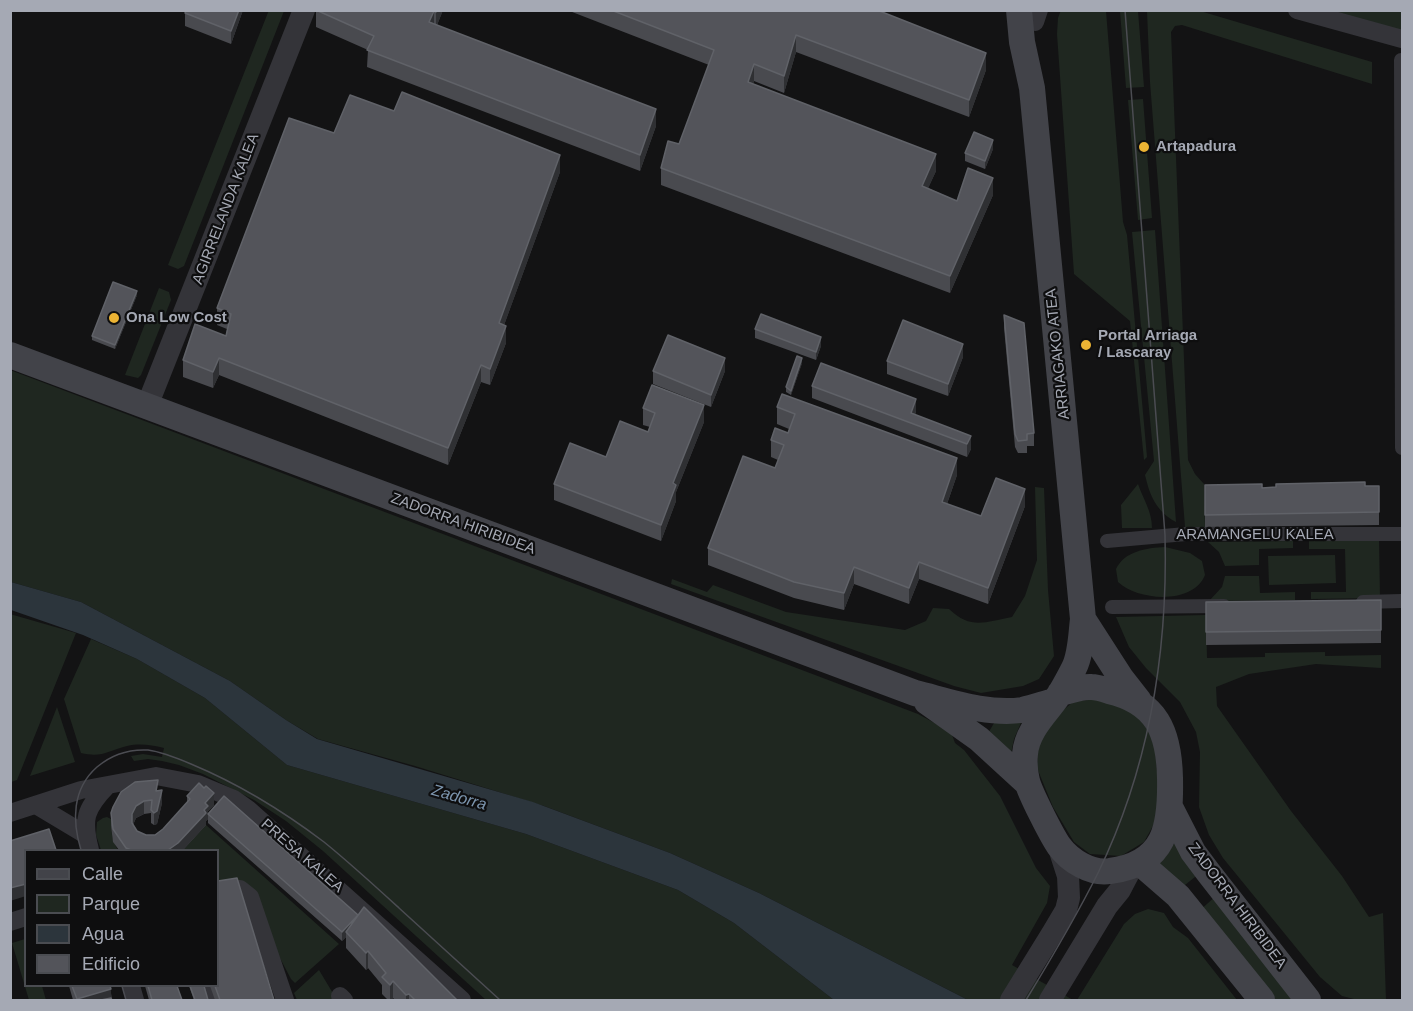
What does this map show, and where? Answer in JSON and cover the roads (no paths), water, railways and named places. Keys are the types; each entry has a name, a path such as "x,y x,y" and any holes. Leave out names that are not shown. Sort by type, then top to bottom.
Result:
{"main road":[{"name":"ARRIAGAKO ATEA","path":"1032,13 1022,42 1032,88 1083,619 1076,665 1057,697"},
{"name":"ZADORRA HIRIBIDEA","path":"10,355 915,693 969,706 1005,710 1020,710 1090,686 1127,695 1141,704 1157,721 1170,757 1171,809 1169,823 1161,841 1152,853 1136,865 1099,872 1066,855 1058,845 1027,783 964,727 915,693"},
{"name":"ARRIAGAKO ATEA","path":"1083,619 1121,678 1141,704"},
{"name":"ZADORRA HIRIBIDEA","path":"1027,783 1025,753 1028,742 1040,718 1057,697"},
{"name":"ZADORRA HIRIBIDEA","path":"1171,809 1193,852 1308,1000"},
{"path":"1136,865 1178,896 1262,1000"}],"street":[{"name":"AGIRRELANDA KALEA","path":"147,406 304,10"},
{"path":"1297,10 1402,39"},
{"path":"1401,60 1402,448"},
{"name":"ARAMANGELU KALEA","path":"1107,541 1186,534 1402,534"},
{"path":"1348,602 1402,601"},
{"path":"1112,607 1235,605"},
{"name":"PRESA KALEA","path":"10,813 81,790 156,776 198,784 234,799 248,809 462,1000"},
{"path":"88,843 85,816 89,806 110,785"},
{"path":"36,805 88,843"},
{"path":"1011,1000 1066,910 1069,898 1068,876 1058,845"},
{"path":"1050,1000 1107,906 1136,865"},
{"path":"219,890 240,889 250,897 285,1000"}],"water":[{"name":"Zadorra","path":"11,582 81,602 230,681 317,739 533,802 670,853 759,893 968,1000 834,1000 734,923 678,890 526,834 287,765 205,698 137,659 83,635 11,610"}],"tram line":[{"path":"1026,1000 1081,906 1116,833 1142,750 1159,665 1165,579 1165,535 1125,10"},
{"path":"81,849 76,828 76,806 83,785 89,776 97,767 114,756 141,750 159,752 209,772 243,789 277,809 324,842 500,1000"},
{"path":"122,987 126,1000"}],"place":[{"name":"Artapadura","path":"1144,147"},
{"name":"Ona Low Cost","path":"114,318"},
{"name":"Portal Arriaga / Lascaray","path":"1086,345"}]}
